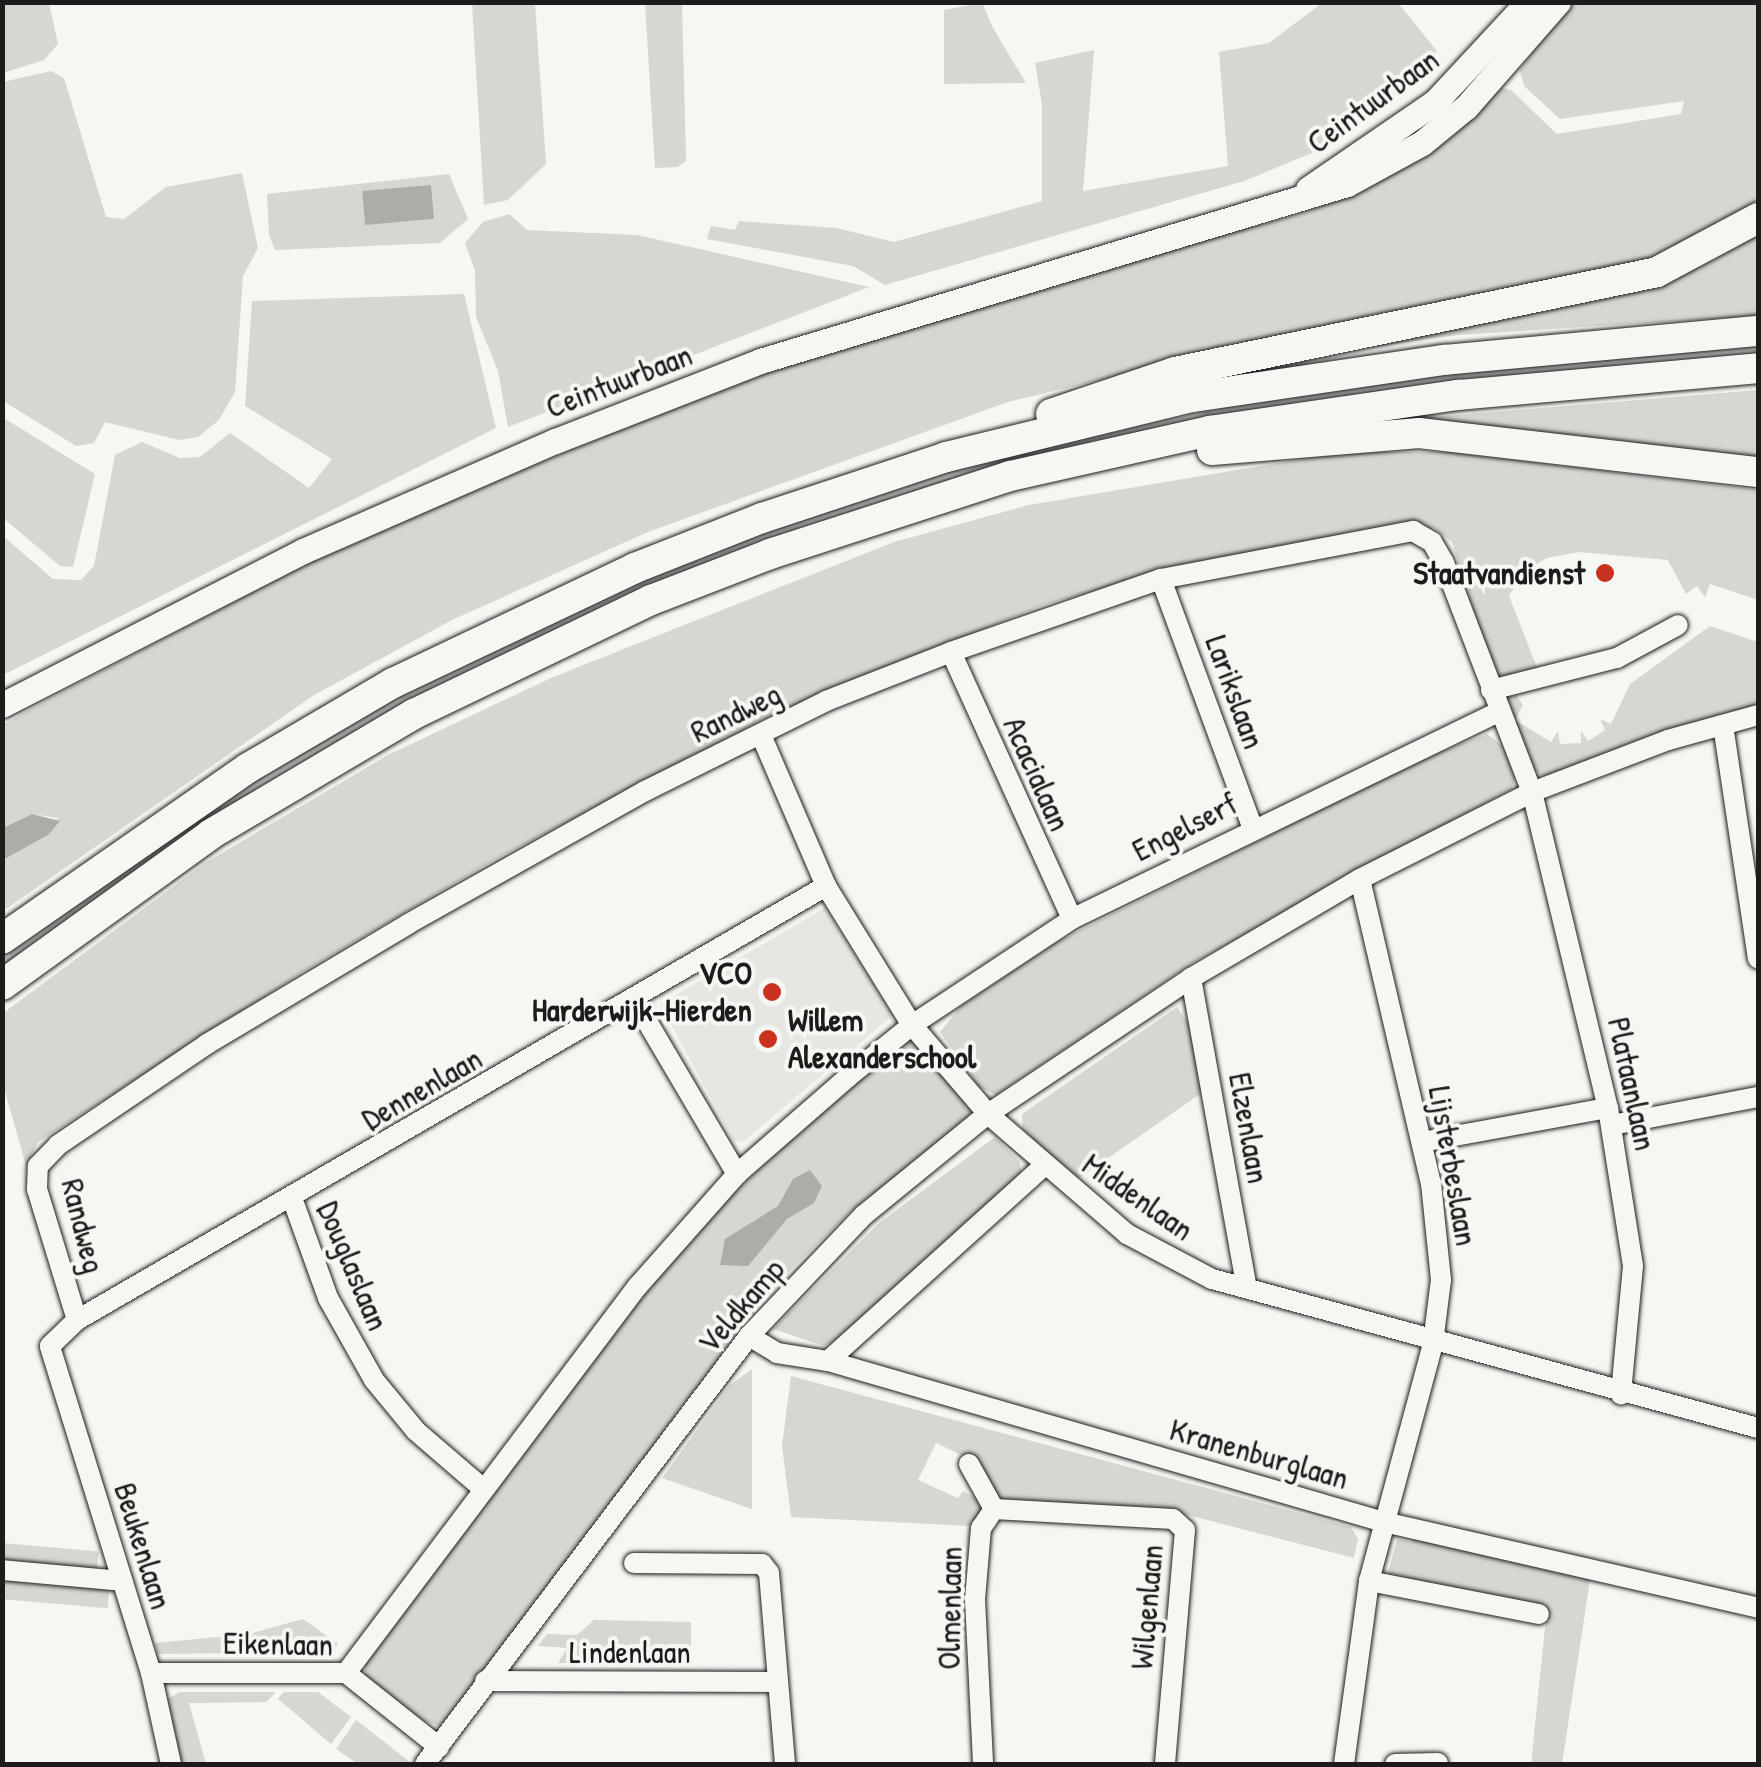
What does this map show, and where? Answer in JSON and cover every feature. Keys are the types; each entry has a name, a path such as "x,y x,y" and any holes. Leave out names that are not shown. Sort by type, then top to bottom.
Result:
{"highway":[{"path":"2,939 248,768 493,632 744,525 946,457 1157,376 1657,272 1705,252 1758,218"},
{"path":"946,457 1193,398 1339,372 1758,331"},
{"path":"2,985 211,834 508,666 770,554 1010,476 1348,408 1758,368"},
{"path":"1010,476 1366,433 1476,437 1758,472"}],"main road":[{"name":"Ceintuurbaan","path":"1291,200 1435,102 1528,2"},
{"name":"Ceintuurbaan","path":"2,706 303,552 589,427 937,302 1334,190 1422,143 1500,74 1558,2"}],"street":[{"name":"Randweg","path":"77,1320 38,1189 38,1166 58,1145 207,1044 408,924 644,791 826,701 951,652 1161,579 1413,531 1432,542 1444,563 1532,792"},
{"name":"Larikslaan","path":"1161,579 1252,826"},
{"path":"1491,690 1617,658 1678,625"},
{"name":"Acacialaan","path":"951,652 1072,919"},
{"name":"Engelserf","path":"912,1025 1072,919 1252,826 1500,711"},
{"path":"1191,978 1360,879 1532,792 1758,715"},
{"path":"1723,725 1758,958"},
{"name":"Middenlaan","path":"761,735 826,886 912,1025 988,1114 1044,1166 1162,1256 1247,1288 1433,1344 1758,1428"},
{"name":"Plataanlaan","path":"1532,792 1610,1116 1633,1266 1621,1394"},
{"name":"Lijsterbeslaan","path":"1344,1764 1369,1581 1433,1344 1440,1252 1422,1142 1360,879"},
{"name":"Dennenlaan","path":"50,1346 77,1320 635,1001 826,886"},
{"name":"Veldkamp","path":"426,1764 749,1336 864,1215 988,1114 1191,978"},
{"name":"Elzenlaan","path":"1191,978 1247,1288"},
{"path":"635,1001 737,1174"},
{"path":"346,1673 481,1487 608,1322 737,1174 912,1025"},
{"path":"1422,1142 1758,1097"},
{"path":"828,1361 1044,1166"},
{"name":"Douglaslaan","path":"292,1198 328,1298 374,1380 428,1442 481,1487"},
{"name":"Kranenburglaan","path":"749,1336 777,1352 828,1361 1384,1522 1758,1608"},
{"name":"Beukenlaan","path":"50,1346 151,1673 171,1764"},
{"name":"Olmenlaan","path":"969,1464 994,1509 981,1528 975,1600 983,1764"},
{"name":"Wilgenlaan","path":"994,1509 1173,1520 1185,1530 1165,1764"},
{"path":"634,1563 762,1564 769,1573 785,1764"},
{"path":"2,1570 123,1581"},
{"path":"1369,1581 1539,1614"},
{"name":"Eikenlaan","path":"151,1673 346,1673 439,1747"},
{"name":"Lindenlaan","path":"485,1682 776,1682"},
{"path":"1395,1764 1438,1763"}],"shaded area":[{"path":"3,2 49,3 58,44 44,60 3,73"},
{"path":"472,3 535,3 546,164 508,200 484,205"},
{"path":"645,3 682,3 686,161 677,167 655,168"},
{"path":"982,3 1026,83 944,84 944,10"},
{"path":"1322,3 1398,3 1437,51 1399,93 1312,153 1244,181 885,285 853,266 696,237 707,239 711,226 735,230 739,221 836,228 894,242 1042,201 1042,104 1035,63 1094,50 1083,191 1228,166 1219,52 1269,43"},
{"path":"1567,3 1758,3 1758,200 1731,222 1663,257 1372,315 1008,402 648,532 452,620 314,695 3,911 3,860 48,835 58,818 32,814 3,828 3,725 34,707 365,533 756,375 980,299 1305,213 1356,190 1498,87 1511,90 1557,134 1681,114 1684,101 1560,119 1524,86 1520,70"},
{"path":"51,71 64,78 106,217 124,219 166,187 242,173 258,248 243,276 235,392 219,420 198,437 179,440 105,422 94,443 76,446 3,401 3,82"},
{"path":"449,174 468,219 440,243 275,250 269,235 267,194"},
{"path":"431,185 434,219 365,225 362,191"},
{"path":"509,214 527,230 637,235 869,287 508,427 498,371 476,317 475,270 465,243 483,222"},
{"path":"1758,234 1758,316 1458,335 1297,358 1661,277 1710,262"},
{"path":"464,294 496,428 3,675 3,536 53,579 81,580 94,566 115,455 142,442 180,458 200,457 230,433 309,488 332,459 245,406 252,301"},
{"path":"1758,343 1758,356 1405,389 1239,413 578,621 3,976 3,954 47,918 354,716 661,569 814,511 989,458 1325,386"},
{"path":"1758,390 1758,456 1707,457 1420,418"},
{"path":"2,417 95,474 73,567 60,566 3,518"},
{"path":"1344,452 1451,452 1758,490 1758,600 1710,584 1705,597 1697,586 1686,594 1668,560 1579,552 1547,558 1524,571 1509,596 1540,675 1495,681 1452,542 1434,528 1203,561 1043,605 776,713 494,860 304,971 38,1142 26,1166 3,1084 2,1014 205,863 388,755 553,677 894,542 1029,505"},
{"path":"1710,626 1758,642 1758,704 1545,777 1531,768 1502,696 1516,695 1523,705 1515,720 1551,742 1558,731 1560,744 1581,743 1581,731 1588,741 1605,730 1600,719 1611,724 1630,684"},
{"path":"1487,734 1505,748 1515,778 1512,789 1194,962 996,1095 979,1087 940,1032 962,1005 1057,942 1417,761"},
{"path":"32,814 60,821 48,835 3,860 3,828"},
{"name":"Willem Alexanderschool","path":"825,908 893,1015 743,1142 734,1141 660,1004"},
{"path":"1177,1007 1191,1027 1203,1092 1078,1179 1023,1132 1022,1114"},
{"path":"911,1039 971,1108 968,1118 849,1213 773,1287 441,1727 417,1718 366,1678 365,1658 609,1335 702,1223 824,1108","holes":["820,1194 787,1219 747,1266 762,1216"]},
{"path":"995,1137 1020,1162 1021,1177 833,1342 824,1346 773,1329 879,1223"},
{"path":"810,1170 822,1186 814,1203 787,1219 748,1266 720,1265 725,1239 778,1206 793,1179"},
{"path":"752,1369 752,1509 662,1478 730,1385"},
{"path":"791,1376 1351,1527 1358,1539 1354,1558 1172,1511 992,1498 979,1463 936,1443 918,1480 958,1498 963,1491 978,1499 984,1510 970,1526 791,1517 782,1446"},
{"path":"1413,1537 1590,1580 1562,1764 1531,1764 1547,1608 1394,1580 1388,1573 1397,1539 1411,1542"},
{"path":"2,1543 99,1551 97,1573 2,1565"},
{"path":"2,1578 110,1587 108,1608 2,1599"},
{"path":"303,1619 338,1644 332,1652 158,1654 155,1643 249,1634"},
{"path":"594,1620 691,1622 691,1662 558,1663 567,1648 538,1646 547,1634 577,1635"},
{"path":"180,1692 276,1692 266,1702 189,1703 206,1764 178,1764 160,1703"},
{"path":"284,1692 318,1692 351,1717 331,1744 278,1699"},
{"path":"356,1720 409,1764 358,1764 336,1749"}],"place":[{"name":"Staatvandienst","path":"1605,573"},
{"name":"VCO Harderwijk-Hierden","path":"772,992"},
{"name":"Willem Alexanderschool","path":"768,1039"}]}
